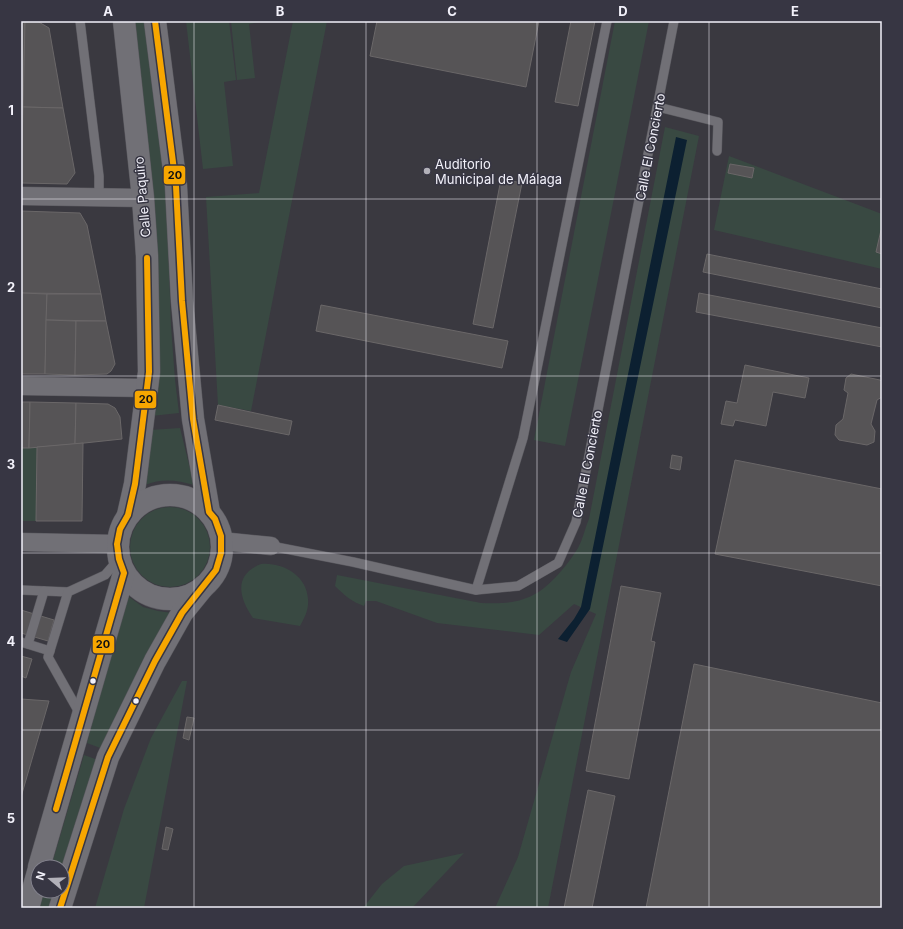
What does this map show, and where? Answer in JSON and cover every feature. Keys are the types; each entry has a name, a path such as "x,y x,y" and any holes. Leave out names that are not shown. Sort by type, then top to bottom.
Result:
{"main road":[{"name":"Calle Paquiro","path":"124,21 143,198 147,256 149,364 144,423 135,484 128,515"},
{"path":"155,21 176,186 182,301 193,419 210,512"},
{"path":"41,859 82,719 120,558 120,529 128,515 145,500 168,494 191,498 210,512 215,519 221,536 221,554 216,570 182,614 155,661 108,757 60,908"},
{"path":"120,558 137,587 153,596 172,599 190,595 204,586"}],"street":[{"path":"21,196 143,198"},
{"path":"21,386 146,388"},
{"name":"Calle El Concierto","path":"221,541 271,546"},
{"path":"21,542 120,558"}],"lane":[{"path":"80,21 99,176 99,197"},
{"path":"476,590 523,438 608,21"},
{"name":"Calle El Concierto","path":"271,546 353,562 476,590 518,586 558,563 576,522 674,21"},
{"path":"658,106 718,122 717,151"},
{"path":"21,590 68,592 105,575 120,558"},
{"path":"44,591 25,643 50,651"},
{"path":"68,592 48,657 82,719"}],"green space":[{"path":"131,21 145,21 166,182 171,326 179,413 151,416"},
{"path":"186,21 229,21 236,80 224,82 233,166 203,169"},
{"path":"231,21 265,21 249,24 255,78 237,80"},
{"path":"293,21 327,21 251,411 218,405 206,197 259,193"},
{"path":"615,21 649,21 565,446 534,440"},
{"path":"665,127 699,136 548,908 495,908 518,857 571,672 596,614 574,604 539,635 437,623 376,601 366,601 364,606 352,600 335,586 337,575 481,603 506,603 517,601 536,594 553,580 562,570 580,545 589,519"},
{"path":"729,156 882,214 882,269 714,230","holes":["730,164 754,168 752,178 728,173"]},
{"path":"180,428 194,485 170,480 157,481 145,485 150,430"},
{"path":"37,447 36,521 21,521 21,448"},
{"path":"170,507 185,510 198,519 207,532 210,547 207,562 198,575 185,584 170,587 155,584 142,575 133,562 130,547 133,532 142,519 155,510"},
{"path":"261,564 277,565 285,568 298,577 303,584 307,591 308,606 300,626 253,618 244,603 241,588 242,581 246,574"},
{"path":"125,594 143,607 172,613 103,749 87,743"},
{"path":"182,681 187,681 144,908 95,908 124,809 151,738"},
{"path":"84,755 98,760 65,859 53,859"},
{"path":"464,853 412,908 363,908 382,884 404,866"},
{"path":"42,899 54,899 51,908 39,908"}],"water":[{"path":"676,137 687,140 590,609 567,642 558,639 574,619 581,607"}],"building":[{"path":"21,21 25,21 23,107 21,107"},
{"path":"25,21 37,21 49,28 63,108 23,107"},
{"path":"377,21 539,21 526,87 370,56"},
{"path":"571,21 595,21 578,106 555,102"},
{"path":"21,107 23,107 21,183"},
{"path":"23,107 63,108 75,173 67,184 21,183"},
{"path":"730,164 754,168 752,178 728,173"},
{"path":"501,179 522,183 493,328 473,324"},
{"path":"21,211 80,213 87,225 101,294 21,293"},
{"path":"882,230 882,254 876,252"},
{"path":"707,254 882,289 882,308 703,272"},
{"path":"21,293 47,294 45,374 21,374"},
{"path":"699,293 882,328 882,347 696,312"},
{"path":"47,294 101,294 106,321 46,320"},
{"path":"321,305 508,341 502,368 316,331"},
{"path":"46,320 76,321 75,375 45,374"},
{"path":"76,321 106,321 115,364 111,371 107,374 75,375"},
{"path":"745,365 809,378 805,398 773,392 766,426 735,420 733,426 721,424 726,401 737,403"},
{"path":"851,374 880,380 882,382 882,397 877,400 871,424 875,431 874,442 867,445 839,440 835,435 836,425 843,419 848,393 844,390 846,378"},
{"path":"21,402 30,402 29,448 21,448"},
{"path":"30,402 76,403 75,444 29,448"},
{"path":"76,403 108,404 115,408 120,417 122,439 75,444"},
{"path":"218,405 292,421 289,435 215,420"},
{"path":"83,443 82,521 36,521 37,447"},
{"path":"672,455 682,457 680,470 670,468"},
{"path":"735,460 882,489 882,586 715,554"},
{"path":"621,586 661,593 651,641 655,642 629,779 586,771"},
{"path":"21,610 54,620 48,641 21,633"},
{"path":"21,656 32,659 26,678 21,676"},
{"path":"694,664 882,703 882,908 646,908"},
{"path":"21,699 49,701 21,797"},
{"path":"187,717 194,718 189,740 183,738"},
{"path":"588,790 615,796 592,908 564,908"},
{"path":"166,827 173,829 168,850 162,849"}],"transit line":[{"name":"20","path":"60,908 108,757 155,661 182,613 216,570 221,553 221,536 215,519 209,512 193,419 182,301 176,186 155,21"},
{"name":"20","path":"56,809 124,573 119,559 117,544 120,529 128,515 135,484 149,372 147,258"}],"place":[{"name":"Auditorio Municipal de Málaga","path":"427,171"}]}
